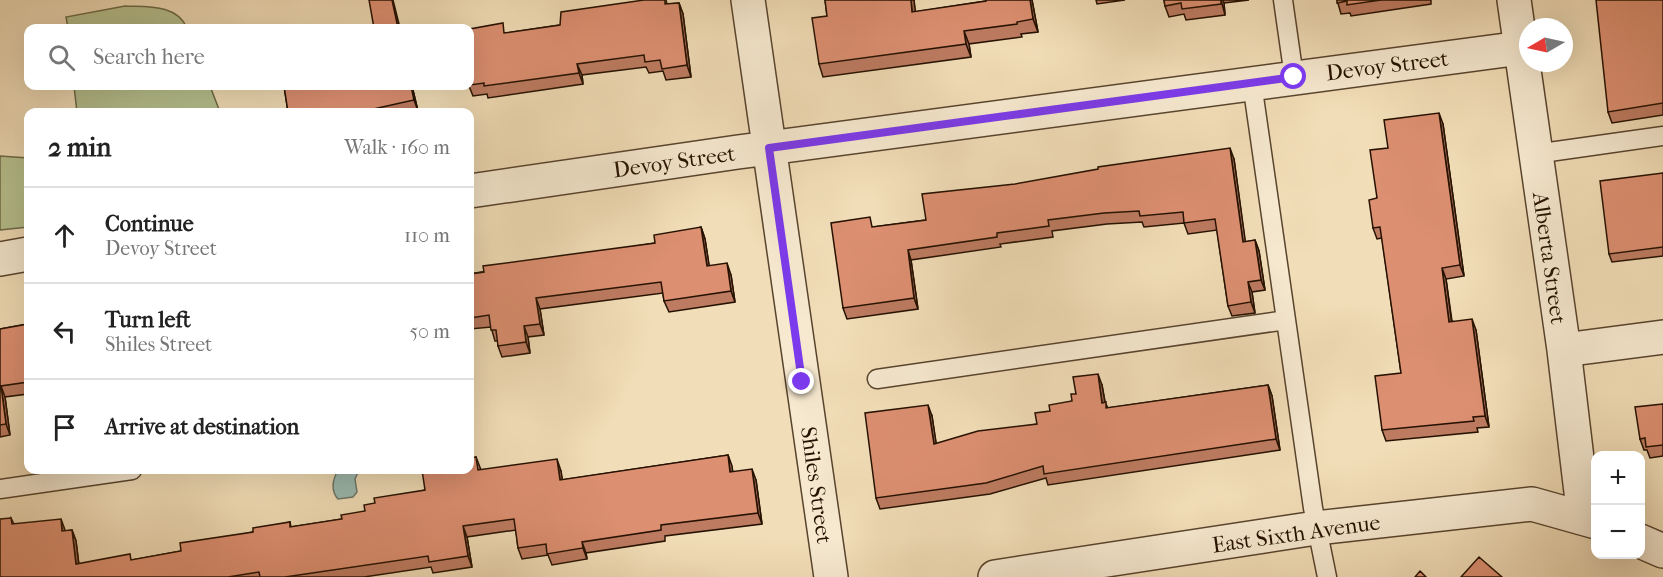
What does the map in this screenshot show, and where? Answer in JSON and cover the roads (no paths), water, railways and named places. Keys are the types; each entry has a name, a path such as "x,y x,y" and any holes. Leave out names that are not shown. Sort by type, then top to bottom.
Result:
{"street":[{"name":"Shiles Street","path":"748,0 831,577"},
{"name":"Alberta Street","path":"1514,0 1519,34"},
{"name":"Devoy Street","path":"474,190 769,148 1519,48"},
{"name":"Alberta Street","path":"1524,72 1590,520"},
{"path":"0,259 24,255"},
{"path":"1564,350 1663,337"},
{"name":"East Sixth Avenue","path":"996,577 1044,574 1316,528 1532,504 1590,520"},
{"path":"1645,544 1663,551"}],"lane":[{"path":"1283,0 1294,77"},
{"path":"1252,83 1316,528 1327,577"},
{"path":"1535,154 1663,136"},
{"path":"877,379 1286,320"},
{"path":"0,489 104,474"}],"water":[{"path":"336,474 357,474 355,479 357,492 353,497 338,499 335,496 333,485"}]}
